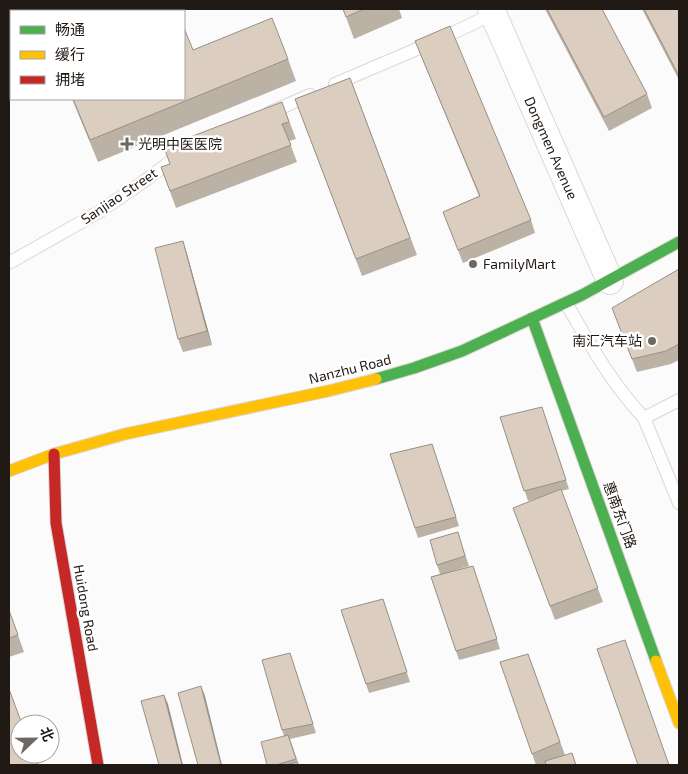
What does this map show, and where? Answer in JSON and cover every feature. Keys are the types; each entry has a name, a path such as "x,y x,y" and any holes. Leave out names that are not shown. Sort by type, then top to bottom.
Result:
{"street":[{"name":"Dongmen Avenue","path":"496,11 610,281"},
{"name":"Nanzhu Road","path":"9,471 54,454 125,434 272,403 377,379 414,368 462,351 566,302 610,281 679,242"},
{"name":"惠南东门路","path":"532,318 679,723"},
{"name":"Huidong Road","path":"54,454 56,523 98,765"}],"lane":[{"path":"261,116 438,40 496,11"},
{"name":"Sanjiao Street","path":"9,263 99,212 191,148"},
{"path":"566,302 595,353 633,406 644,418 679,503"},
{"path":"644,418 679,400"}],"building":[{"path":"37,9 110,10 38,10"},
{"path":"117,9 170,10 118,10"},
{"path":"343,9 364,9 346,17"},
{"path":"547,9 602,9 647,94 604,117"},
{"path":"644,9 679,9 679,76"},
{"path":"272,18 288,59 90,140 73,100 185,100 185,30 193,50"},
{"path":"450,26 531,220 458,250 443,212 480,196 415,41"},
{"path":"350,78 410,238 356,259 295,99"},
{"path":"282,102 289,122 282,124 291,145 170,191 161,167 170,164 164,147"},
{"path":"183,241 207,331 178,339 155,248"},
{"name":"南汇汽车站","path":"679,269 679,344 666,351 632,359 612,308"},
{"path":"542,407 566,480 524,491 500,417"},
{"path":"432,444 456,517 415,528 390,454"},
{"path":"561,489 598,588 550,606 513,508"},
{"path":"458,532 465,556 437,565 430,540"},
{"path":"473,566 497,639 456,651 431,577"},
{"path":"383,599 407,672 366,684 341,610"},
{"path":"9,610 18,635 9,638"},
{"path":"625,640 669,765 638,765 597,649"},
{"path":"290,653 313,724 282,730 262,660"},
{"path":"528,654 560,742 532,754 500,662"},
{"path":"201,686 221,765 198,765 178,693"},
{"path":"9,689 18,714 10,714 10,764 38,765 9,765"},
{"path":"164,695 182,765 159,765 141,701"},
{"path":"288,735 296,759 276,765 267,765 261,742"},
{"path":"572,753 576,765 546,765 545,761"},
{"path":"297,762 298,765 287,765"}],"traffic: fast":[{"path":"376,379 462,351 582,295 679,242"},
{"path":"532,318 656,661"}],"traffic: slow":[{"path":"9,471 54,454 125,434 376,379"},
{"path":"656,661 679,723"}],"traffic: jam":[{"path":"54,454 56,523 98,765"}],"place":[{"name":"光明中医医院","path":"127,144"},
{"name":"FamilyMart","path":"473,264"},
{"name":"南汇汽车站","path":"652,341"}]}
